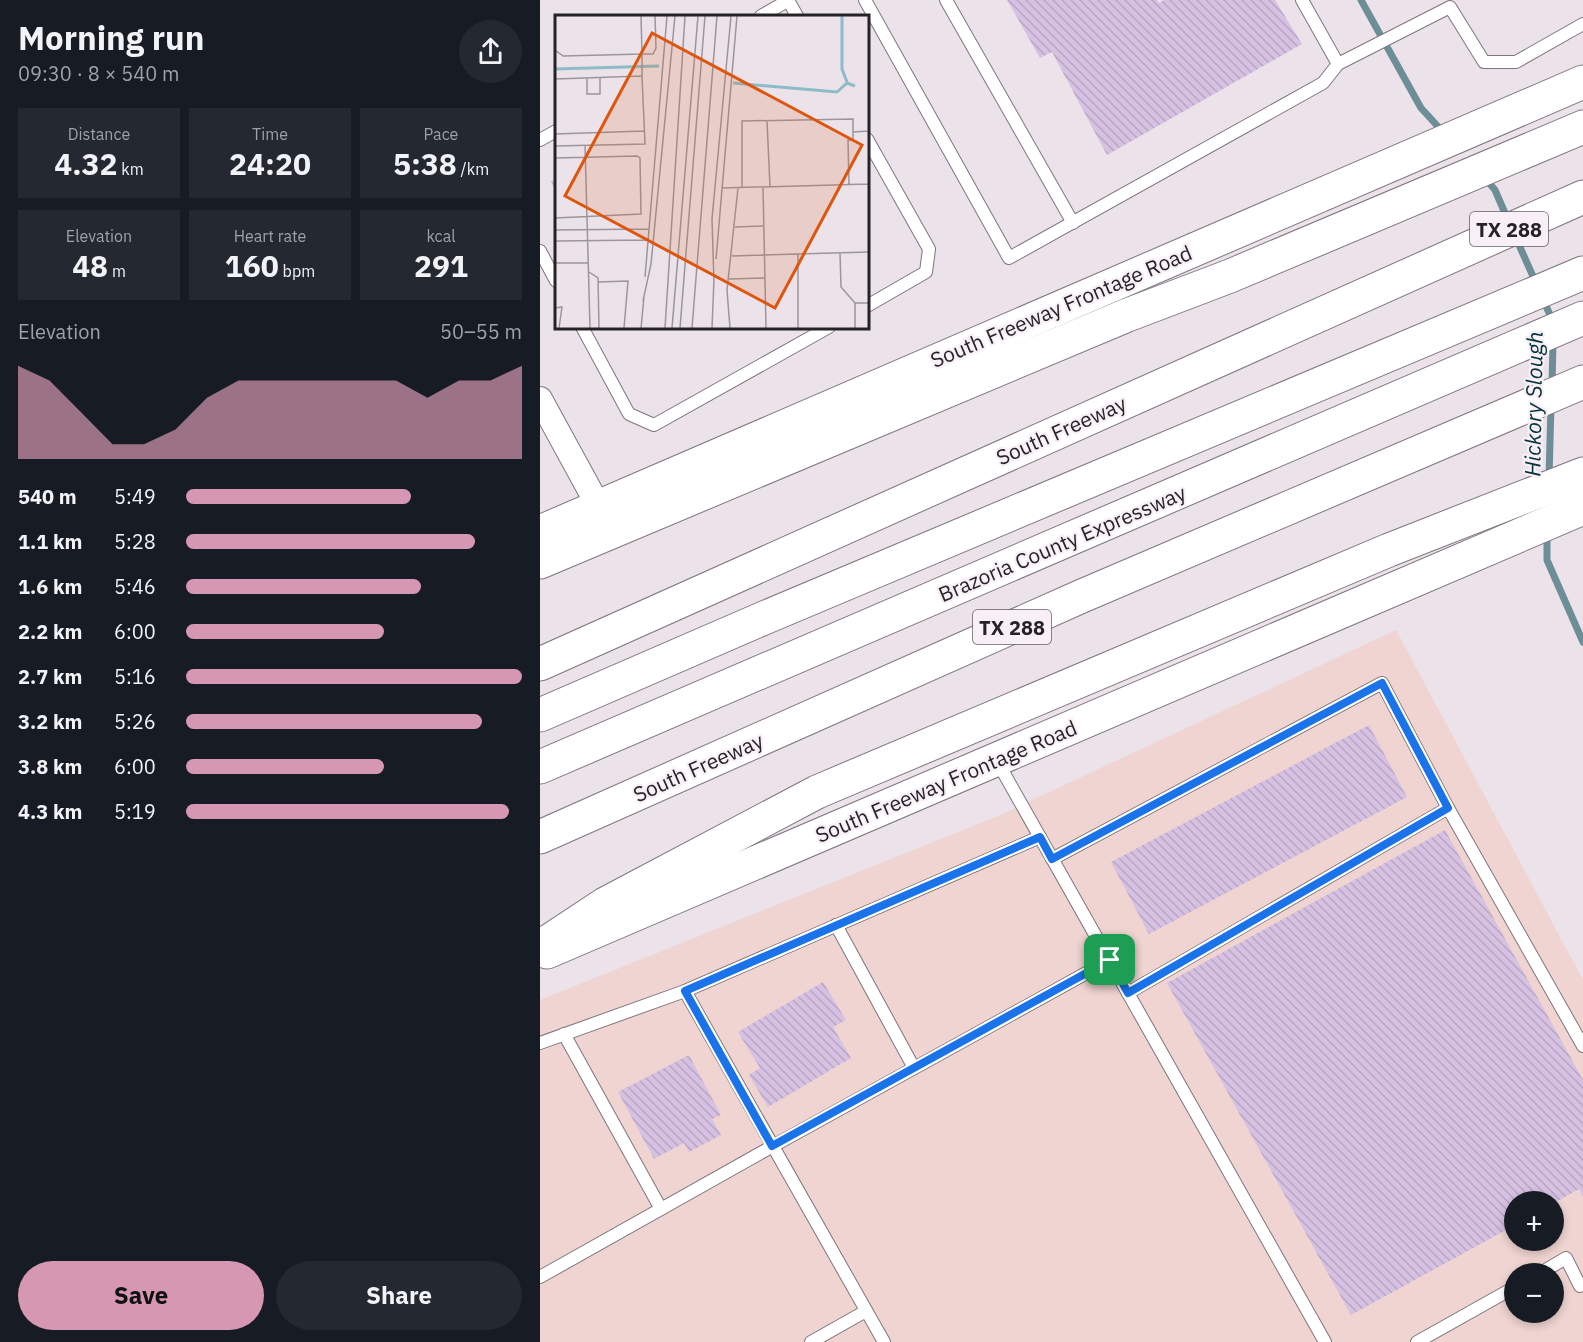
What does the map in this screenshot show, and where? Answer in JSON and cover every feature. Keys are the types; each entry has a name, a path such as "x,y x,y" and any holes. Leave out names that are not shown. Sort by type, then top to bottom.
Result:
{"main road":[{"name":"South Freeway Frontage Road","path":"541,528 599,507 1583,82"},
{"path":"540,562 1125,316 1230,276 1583,127"},
{"name":"South Freeway","path":"540,664 1579,199"},
{"path":"540,715 764,618 1583,273"},
{"name":"Brazoria County Expressway","path":"540,767 1583,318"},
{"name":"South Freeway","path":"540,837 1082,596 1583,382"},
{"path":"540,946 605,904 817,792 1389,550 1583,474"},
{"name":"South Freeway Frontage Road","path":"540,955 1583,508"}],"street":[{"path":"540,399 599,507"}],"lane":[{"path":"763,15 788,0 796,15"},
{"path":"865,0 1009,258 1323,83 1338,64 1421,22 1448,3 1462,0"},
{"path":"946,0 1073,223"},
{"path":"1302,0 1338,64"},
{"path":"1448,3 1484,62 1516,62 1583,24"},
{"path":"540,140 555,132"},
{"path":"868,141 929,249 926,272 868,305"},
{"path":"540,251 555,279"},
{"path":"583,328 629,414 654,425 827,328"},
{"path":"1052,859 1382,683 1448,808 1583,1046"},
{"path":"996,760 1326,1342"},
{"path":"1128,993 1448,808"},
{"path":"540,1043 685,991 1040,837"},
{"path":"836,925 914,1068"},
{"path":"540,1277 1110,960"},
{"path":"685,991 884,1342"},
{"path":"564,1034 661,1209"},
{"path":"1558,1263 1566,1258 1580,1286 1583,1284"},
{"path":"1417,1342 1504,1293"},
{"path":"811,1342 866,1311"}],"shaded area":[{"path":"1396,630 1583,980 1583,1342 540,1342 540,1000 998,816"}],"building":[{"path":"1007,0 1157,0 1159,3 1164,0 1275,0 1302,44 1107,155 1052,52 1040,58"},
{"path":"1369,725 1407,797 1149,934 1111,862"},
{"path":"1445,830 1583,1080 1583,1196 1579,1189 1564,1197 1564,1191 1504,1191 1504,1231 1351,1315 1167,983"},
{"path":"823,982 846,1020 833,1027 851,1058 768,1107 749,1075 760,1068 738,1032"},
{"path":"689,1055 721,1115 712,1119 721,1135 689,1152 684,1143 654,1159 618,1092"}],"waterway":[{"name":"Hickory Slough","path":"1361,0 1421,108 1443,132"},
{"name":"Hickory Slough","path":"1485,178 1495,190 1508,220"},
{"name":"Hickory Slough","path":"1515,236 1536,283"},
{"name":"Hickory Slough","path":"1543,299 1553,322"},
{"name":"Hickory Slough","path":"1552,385 1553,342"},
{"name":"Hickory Slough","path":"1549,478 1551,405"},
{"name":"Hickory Slough","path":"1547,534 1547,560 1583,642"}],"route":[{"path":"1382,683 1448,808 1128,993 1110,960 772,1146 685,991 1040,837 1052,859 1382,683"}]}
